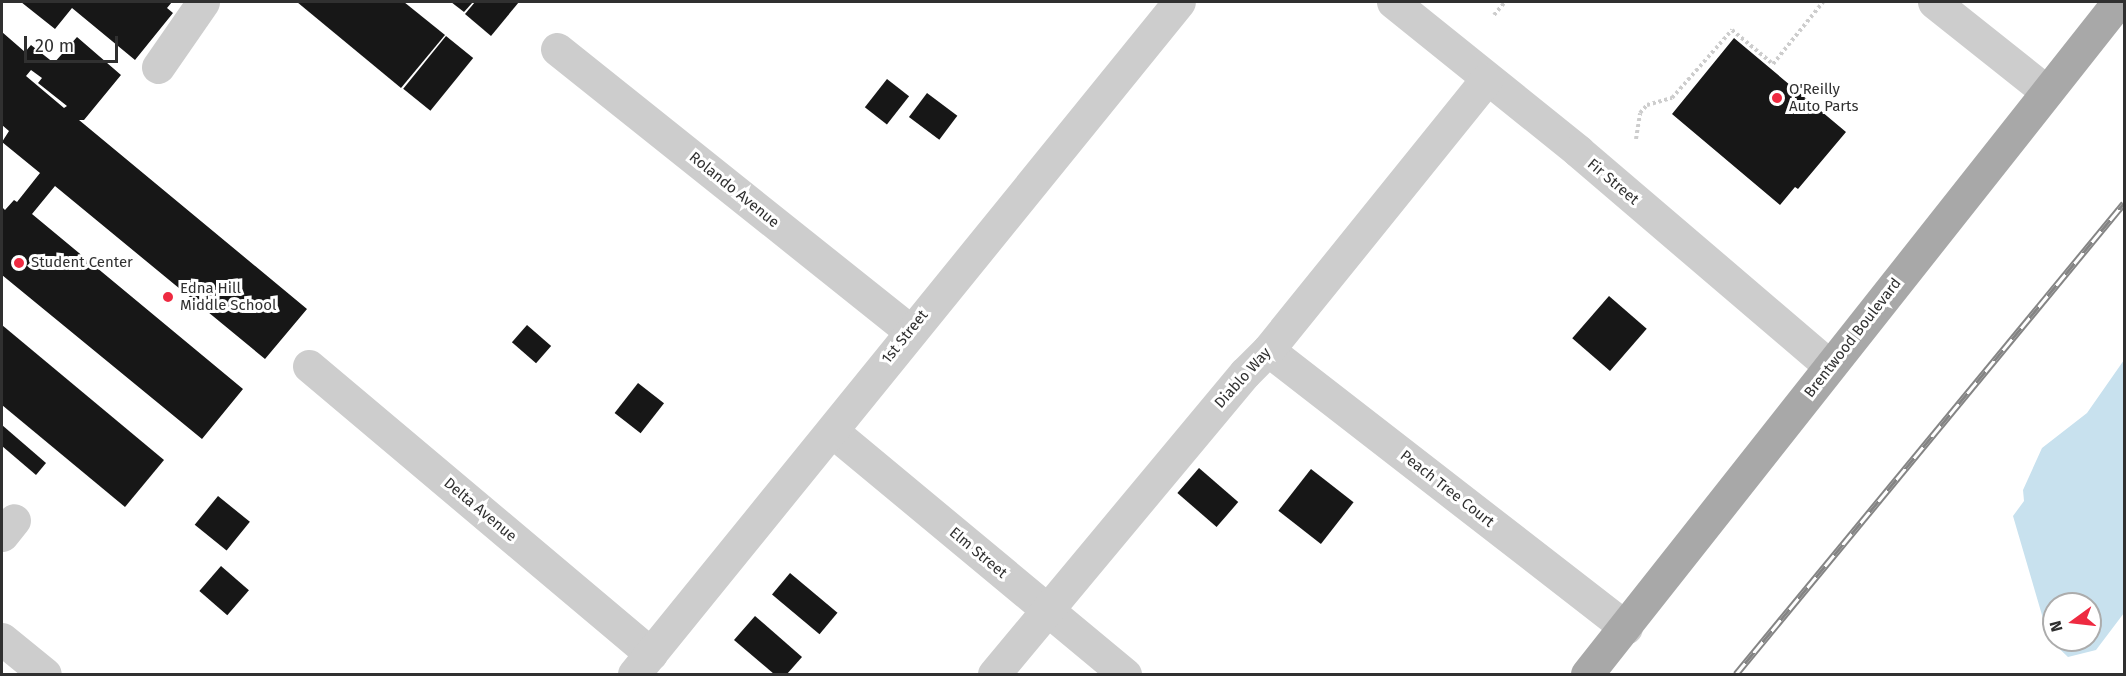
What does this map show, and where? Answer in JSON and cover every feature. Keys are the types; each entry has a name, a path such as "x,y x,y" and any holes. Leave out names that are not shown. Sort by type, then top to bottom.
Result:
{"main road":[{"name":"Brentwood Boulevard","path":"1587,675 2118,2"}],"street":[{"path":"158,67 203,2"},
{"name":"Fir Street","path":"1393,2 1830,366"},
{"path":"1934,2 2047,92"},
{"name":"1st Street","path":"643,664 832,431 1167,5"},
{"name":"Rolando Avenue","path":"557,49 910,331"},
{"name":"Diablo Way","path":"994,675 1245,373 1268,350 1487,79"},
{"name":"Peach Tree Court","path":"1268,350 1626,628"},
{"name":"Delta Avenue","path":"309,366 643,664"},
{"name":"Elm Street","path":"832,431 1125,675"},
{"path":"2,639 45,675"}],"path":[{"path":"1494,15 1505,2"},
{"path":"1636,139 1640,112 1647,105 1672,98 1732,30 1773,64 1823,2"}],"water":[{"path":"2124,360 2124,613 2102,642 2102,592 2042,592 2042,615 2013,516 2024,501 2023,490 2042,448 2087,413"},
{"path":"2063,652 2088,652 2068,657"}],"building":[{"path":"21,2 172,2 167,8 173,13 135,60 72,8 55,29"},
{"path":"297,2 404,2 445,35 401,88"},
{"path":"451,2 473,2 464,12"},
{"path":"475,2 519,2 491,36 465,14"},
{"path":"2,32 25,52 31,45 54,63 77,37 121,75 84,120 79,120 307,309 265,359 55,186 32,214 243,389 202,439 2,275 2,207 5,210 14,200 17,202 40,173 2,142 9,131 2,125","holes":["31,70 42,78 38,83 67,106 64,108 26,76"]},
{"path":"446,36 473,58 430,111 403,89"},
{"path":"1734,38 1846,132 1798,189 1795,187 1780,205 1672,114"},
{"path":"887,79 909,96 887,125 865,107"},
{"path":"927,93 957,116 939,140 909,117"},
{"path":"1609,296 1647,329 1610,371 1572,338"},
{"path":"2,325 164,460 125,507 2,405"},
{"path":"527,325 551,346 536,363 512,342"},
{"path":"638,383 664,403 641,433 615,413"},
{"path":"2,425 46,463 36,475 2,446"},
{"path":"1199,468 1238,502 1217,527 1177,493"},
{"path":"1311,469 1354,502 1321,544 1278,511"},
{"path":"218,496 250,522 227,551 195,525"},
{"path":"221,566 249,590 227,615 199,591"},
{"path":"790,573 837,613 819,634 772,594"},
{"path":"755,616 802,657 787,674 774,674 734,640"}],"railway":[{"path":"1736,674 2124,203"}],"place":[{"name":"O'Reilly Auto Parts","path":"1777,98"},
{"name":"Student Center","path":"19,263"},
{"name":"Edna Hill Middle School","path":"168,297"}]}
